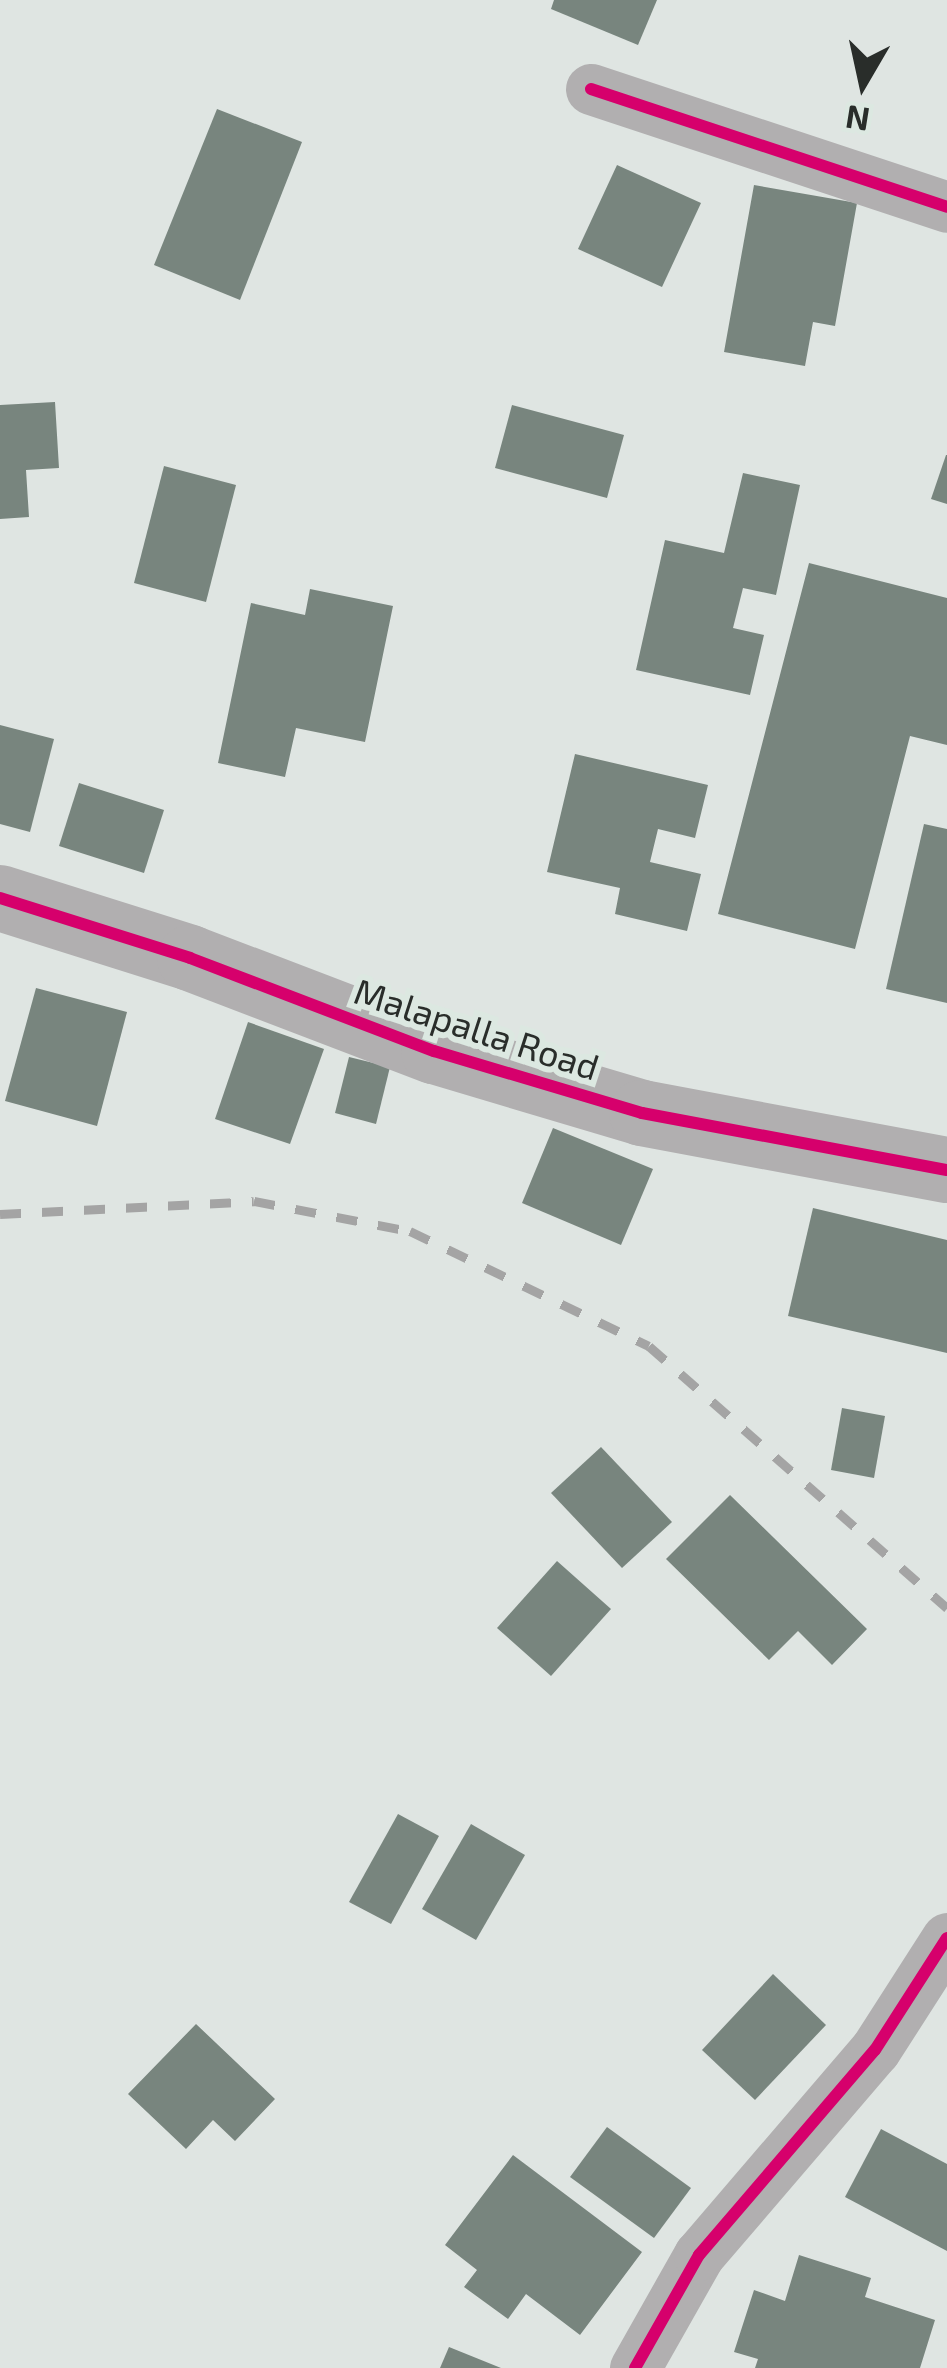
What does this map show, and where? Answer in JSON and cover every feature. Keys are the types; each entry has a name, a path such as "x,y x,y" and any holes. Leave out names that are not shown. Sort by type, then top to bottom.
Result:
{"street":[{"path":"591,89 947,207"},
{"name":"Malapalla Road","path":"0,898 190,958 434,1051 642,1114 947,1170"},
{"path":"640,2366 699,2255 875,2050 947,1938"}],"building":[{"path":"554,0 657,0 638,45 551,9"},
{"path":"217,109 302,142 240,300 154,265"},
{"path":"617,165 701,203 662,287 578,249"},
{"path":"754,185 857,203 835,326 813,322 805,366 724,352"},
{"path":"55,402 59,468 26,470 29,517 0,519 0,405"},
{"path":"512,405 624,435 607,498 495,468"},
{"path":"947,455 947,504 931,499"},
{"path":"164,466 236,485 206,602 134,583"},
{"path":"743,473 800,485 776,595 743,588 733,628 764,635 750,695 636,670 665,540 724,553"},
{"path":"809,563 947,598 947,745 910,736 855,949 718,914"},
{"path":"310,589 393,606 365,742 296,728 285,777 218,763 251,603 305,615"},
{"path":"0,725 54,739 30,832 0,824"},
{"path":"575,754 708,785 695,838 658,829 650,862 701,874 687,931 615,914 620,888 547,872"},
{"path":"79,783 164,810 144,873 59,846"},
{"path":"924,824 947,829 947,1003 886,989"},
{"path":"36,988 127,1012 97,1126 5,1101"},
{"path":"248,1022 324,1049 290,1144 215,1119"},
{"path":"349,1057 390,1067 376,1124 335,1113"},
{"path":"553,1128 653,1169 621,1245 522,1203"},
{"path":"813,1208 947,1240 947,1353 788,1316"},
{"path":"842,1408 885,1416 874,1478 831,1470"},
{"path":"601,1447 672,1522 622,1568 551,1493"},
{"path":"730,1495 867,1629 832,1665 798,1631 769,1660 666,1559"},
{"path":"557,1561 611,1609 551,1676 497,1628"},
{"path":"398,1814 439,1836 391,1924 349,1902"},
{"path":"471,1824 525,1855 476,1940 422,1909"},
{"path":"773,1974 826,2025 755,2100 702,2050"},
{"path":"196,2024 275,2099 235,2141 213,2120 186,2149 128,2094"},
{"path":"607,2127 691,2188 654,2238 570,2177"},
{"path":"881,2129 947,2164 947,2251 845,2197"},
{"path":"513,2155 642,2252 580,2335 526,2294 508,2319 464,2287 477,2270 445,2245"},
{"path":"799,2255 871,2278 865,2297 935,2320 920,2368 755,2368 758,2359 734,2352 754,2290 785,2301"},
{"path":"449,2347 501,2368 440,2368"}],"railway":[{"path":"0,1214 254,1201 410,1231 649,1346 947,1608"}],"cycle path":[{"path":"591,89 947,207"},
{"path":"0,898 190,958 434,1051 642,1113 947,1170"},
{"path":"635,2368 699,2255 875,2050 947,1938"}]}
